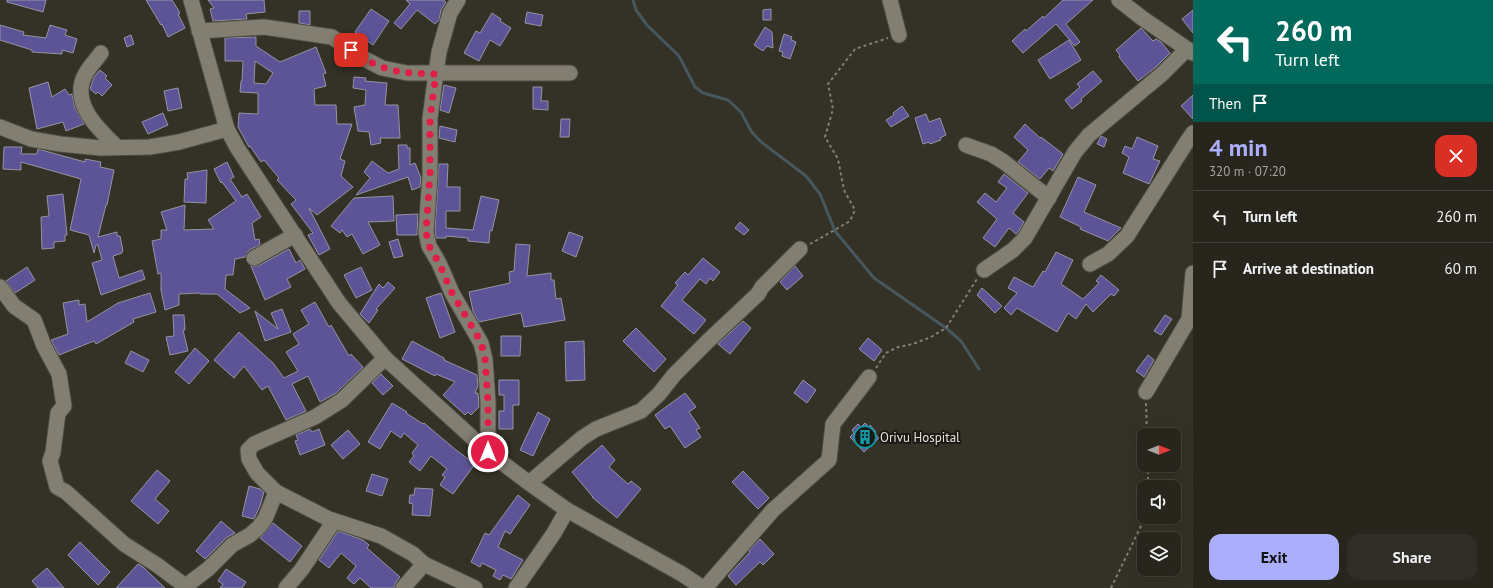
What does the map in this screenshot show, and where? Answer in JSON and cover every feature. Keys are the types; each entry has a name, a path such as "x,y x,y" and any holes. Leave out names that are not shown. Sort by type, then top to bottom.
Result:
{"street":[{"path":"191,0 227,129 238,149 339,303 385,358 488,452 529,483 567,510 682,574 704,588 773,510 829,460 833,424 869,378"},
{"path":"458,0 450,13 439,52 430,118 430,174 426,232 429,246 439,263 452,293 481,342 485,359 488,402 488,452"},
{"path":"890,0 899,35"},
{"path":"984,270 1013,250 1025,238 1075,152 1089,135 1190,51 1142,18 1119,0"},
{"path":"200,31 264,28 332,37 360,57 382,68 407,73 570,73"},
{"path":"101,53 86,74 82,85 81,96 84,106 97,129 117,147"},
{"path":"0,127 31,139 60,144 101,148 150,147 179,142 227,129"},
{"path":"1090,264 1108,254 1127,236 1193,133"},
{"path":"966,145 991,154 1004,162 1049,198"},
{"path":"254,258 294,235"},
{"path":"529,483 582,438 596,429 641,411 659,394 674,375 758,294 762,287 800,249"},
{"path":"1146,392 1188,319 1193,273"},
{"path":"0,287 14,306 34,320 44,346 59,374 64,406 58,413 53,452 50,461 57,487 66,492 124,544 157,565 186,587 208,569 232,545 250,535 259,527 265,519 276,492"},
{"path":"385,358 342,400 315,418 254,444 248,450 249,459 257,473 276,492 334,521 381,536 413,554 424,564 475,588"},
{"path":"516,588 554,533 567,510"},
{"path":"286,588 302,568 334,521"},
{"path":"404,588 424,564"}],"path":[{"path":"800,249 850,221 855,210 844,190 838,159 826,137 833,110 828,84 855,49 899,35"},
{"path":"869,378 886,353 898,347 913,344 931,337 946,328 962,301 984,270"},
{"path":"1146,392 1147,428"},
{"path":"1112,588 1141,524"}],"building":[{"path":"7,0 46,0 43,12 7,2"},
{"path":"146,0 172,0 180,13 178,14 185,28 168,37 162,24 161,25"},
{"path":"208,0 264,0 265,12 246,14 247,19 213,21 210,9 214,8"},
{"path":"406,0 443,0 446,2 441,10 439,20 435,24 417,10 401,29 394,23 410,4"},
{"path":"1063,0 1093,0 1066,24 1080,42 1075,46 1056,24 1023,53 1012,41 1043,16 1044,18"},
{"path":"371,9 389,21 373,45 355,32"},
{"path":"771,9 771,20 763,20 763,10"},
{"path":"1193,10 1193,33 1182,19"},
{"path":"299,11 310,11 310,25 299,23"},
{"path":"527,12 543,15 541,26 525,23"},
{"path":"492,13 501,19 500,21 511,28 500,46 490,40 479,61 464,53 476,31 480,33"},
{"path":"0,25 24,32 23,35 46,38 50,25 67,30 65,35 77,39 73,53 62,50 62,54 32,52 32,50 0,40"},
{"path":"765,27 772,32 773,48 767,46 763,51 754,45"},
{"path":"1141,28 1153,41 1156,39 1161,42 1170,53 1156,67 1138,81 1119,57 1120,55 1116,50"},
{"path":"784,34 792,37 791,40 796,42 790,59 782,56 783,52 779,51"},
{"path":"131,35 134,44 127,47 124,38"},
{"path":"256,37 256,46 280,62 316,47 326,73 323,74 326,86 314,89 315,105 336,105 337,124 352,124 340,159 345,161 341,176 353,187 317,215 309,208 330,249 319,255 308,235 313,233 291,204 296,200 277,180 279,178 264,160 261,162 250,146 249,147 238,127 239,113 258,114 258,93 240,92 243,61 225,61 225,38","holes":["255,61 273,73 266,84 254,83"]},
{"path":"1069,40 1081,60 1050,79 1038,60"},
{"path":"100,70 107,76 105,78 112,85 102,96 98,92 96,94 90,89 94,77"},
{"path":"1093,71 1102,81 1072,109 1065,100 1080,87 1077,84"},
{"path":"354,77 366,78 365,81 387,83 385,105 398,105 400,138 380,138 381,143 371,145 369,132 358,131 354,107 365,105 366,90 353,88"},
{"path":"48,82 52,97 65,89 69,95 72,94 75,108 84,124 66,131 63,122 37,129 29,88"},
{"path":"444,85 456,88 449,113 440,110"},
{"path":"533,87 542,87 541,101 548,101 548,110 533,109"},
{"path":"178,88 182,108 168,111 164,91"},
{"path":"1193,95 1193,119 1181,106"},
{"path":"902,106 909,116 891,127 886,120 894,115 893,113"},
{"path":"163,113 168,125 148,134 142,122"},
{"path":"926,114 929,122 940,118 946,135 940,138 941,140 930,144 929,142 923,144 915,118"},
{"path":"561,119 570,119 569,137 560,137"},
{"path":"1025,124 1040,138 1041,137 1063,154 1053,171 1049,168 1040,179 1018,162 1028,150 1014,137"},
{"path":"440,126 457,130 455,142 439,138"},
{"path":"1101,136 1107,139 1104,147 1097,144"},
{"path":"1137,137 1158,146 1153,159 1160,161 1149,184 1123,173 1129,157 1122,153 1125,146 1132,149"},
{"path":"398,145 407,145 407,148 410,148 410,165 415,163 421,178 420,187 412,190 408,177 356,195 370,178 364,172 372,161 388,173 399,169"},
{"path":"4,147 22,147 21,154 37,154 38,149 85,162 85,159 101,162 100,167 114,170 107,205 98,237 117,232 117,236 120,236 123,251 122,253 113,256 119,278 142,270 145,279 101,295 92,263 102,260 98,245 96,245 94,253 89,235 70,230 81,179 21,162 21,170 3,169"},
{"path":"227,162 234,177 230,179 242,197 247,194 261,217 252,223 255,240 259,239 260,245 249,250 245,257 235,259 233,275 226,275 225,289 250,308 240,313 217,294 200,293 179,294 179,305 165,310 161,290 161,273 158,274 152,241 161,239 161,230 167,230 161,212 185,205 184,230 214,229 208,220 236,201 222,182 221,183 214,169"},
{"path":"439,164 448,164 447,187 460,187 460,211 446,211 446,228 473,230 481,196 499,200 492,231 490,230 489,243 468,241 468,238 446,236 446,238 436,238 435,231"},
{"path":"207,170 206,203 184,202 185,179 188,179 187,173"},
{"path":"1004,174 1028,193 1013,213 1024,222 1018,232 1016,234 1009,228 995,247 983,238 997,219 977,202 985,193 996,202 1007,188 998,182"},
{"path":"1078,177 1096,185 1084,212 1121,228 1108,241 1080,229 1081,227 1060,217"},
{"path":"63,194 67,235 65,235 65,241 54,242 54,248 42,249 41,217 49,216 47,196"},
{"path":"393,196 394,221 368,222 380,245 363,254 352,234 347,237 342,230 340,233 331,226 354,198"},
{"path":"418,214 417,235 397,235 396,215"},
{"path":"740,222 749,230 744,235 735,228"},
{"path":"569,232 583,237 576,257 562,251"},
{"path":"398,239 403,256 394,258 389,242"},
{"path":"516,244 530,245 527,276 551,273 551,280 554,280 556,299 561,298 565,320 524,327 521,313 479,322 473,311 469,292 510,283 509,272 514,271"},
{"path":"289,249 296,263 300,260 305,269 287,279 291,287 265,300 251,266 258,266"},
{"path":"1056,252 1073,260 1061,284 1083,299 1099,283 1096,281 1101,275 1119,290 1114,296 1111,294 1093,312 1086,304 1076,319 1068,313 1057,332 1017,308 1011,315 1004,308 1017,293 1008,288 1014,277 1033,287 1043,271 1045,272"},
{"path":"703,258 720,272 713,281 710,278 706,284 700,279 682,300 706,320 694,334 661,306 678,285 675,283 685,272 688,275"},
{"path":"795,266 803,276 787,290 780,282"},
{"path":"27,267 35,280 15,293 6,281"},
{"path":"361,267 372,290 356,298 344,275"},
{"path":"388,282 395,288 376,309 378,310 369,323 360,314 379,284 383,288"},
{"path":"982,288 1002,306 995,313 977,295"},
{"path":"150,293 156,312 133,319 134,322 96,344 94,341 59,355 51,340 68,334 63,303 79,300 79,305 85,304 87,322 118,303"},
{"path":"441,293 455,332 440,338 426,298"},
{"path":"315,302 329,327 331,325 349,356 351,354 363,367 336,393 320,402 308,376 292,384 306,411 286,420 268,386 262,390 244,366 234,378 214,360 239,332 273,363 284,378 298,371 286,352 299,344 293,334 309,324 301,310"},
{"path":"282,309 291,332 265,341 255,311 278,329 271,313"},
{"path":"173,315 184,315 185,330 183,330 188,351 170,355 166,337 174,336"},
{"path":"1165,315 1172,319 1161,335 1154,331"},
{"path":"743,321 751,328 730,354 718,344"},
{"path":"636,328 666,359 654,372 623,341"},
{"path":"501,336 521,336 520,356 501,356"},
{"path":"868,338 882,350 874,361 859,349"},
{"path":"412,341 444,358 444,360 477,375 478,386 475,393 478,393 479,407 471,415 468,412 465,415 443,395 455,382 436,374 435,376 402,359"},
{"path":"584,341 585,380 566,381 565,342"},
{"path":"195,348 209,361 189,384 175,372"},
{"path":"131,351 149,360 143,372 125,363"},
{"path":"1148,355 1154,360 1144,377 1136,371"},
{"path":"381,374 393,386 383,395 372,383"},
{"path":"499,380 519,380 519,405 513,405 513,429 499,429 499,411 504,411 504,395 499,395"},
{"path":"803,380 816,390 807,403 794,393"},
{"path":"685,393 696,407 689,412 700,428 696,430 701,437 685,448 670,426 665,429 655,415"},
{"path":"392,403 423,424 424,423 475,464 453,494 440,485 445,477 442,475 447,469 431,456 420,471 409,462 414,456 412,453 418,445 404,433 401,438 391,431 380,449 368,442"},
{"path":"538,412 550,419 533,456 520,450"},
{"name":"Orivu Hospital","path":"865,423 869,427 870,425 876,432 874,433 879,438 864,452 850,437 854,433 852,430 858,424 861,427"},
{"path":"310,429 312,432 319,429 325,445 300,455 295,441 298,440 296,435"},
{"path":"348,430 360,444 343,459 331,445"},
{"path":"602,445 615,460 609,467 628,484 631,481 641,489 617,518 592,497 572,472"},
{"path":"157,470 170,481 155,499 169,511 158,524 131,501"},
{"path":"743,471 769,498 758,509 732,482"},
{"path":"372,474 388,479 382,496 366,491"},
{"path":"249,486 260,489 264,492 254,519 242,516"},
{"path":"415,488 433,489 430,516 412,515 413,504 409,503 410,495 414,495"},
{"path":"518,495 530,505 510,534 505,531 498,547 523,560 511,579 503,575 500,580 493,576 496,570 482,563 480,567 471,562 485,533 489,535"},
{"path":"221,521 235,533 226,538 205,559 196,551"},
{"path":"273,523 302,546 290,562 260,538"},
{"path":"338,531 363,540 369,545 367,548 400,577 394,588 371,588 360,578 354,584 347,578 356,566 341,553 329,568 319,560"},
{"path":"760,539 774,554 763,565 760,562 736,585 728,576"},
{"path":"80,542 110,572 98,585 68,555"},
{"path":"138,564 143,567 165,588 116,588"},
{"path":"47,568 64,588 38,588 32,581"},
{"path":"226,569 246,582 242,588 220,588 223,584 218,581"}],"waterway":[{"path":"633,0 636,10 647,25 679,56 695,87 703,93 728,100 741,112 751,131 760,141 806,176 820,194 835,231 874,278 946,328 961,341 979,369"}],"place":[{"name":"Orivu Hospital","path":"865,437"}],"route":[{"path":"351,50 360,57 382,68 407,73 436,74 430,118 430,174 426,232 429,246 439,263 452,293 481,342 485,359 488,402 488,452"}]}
